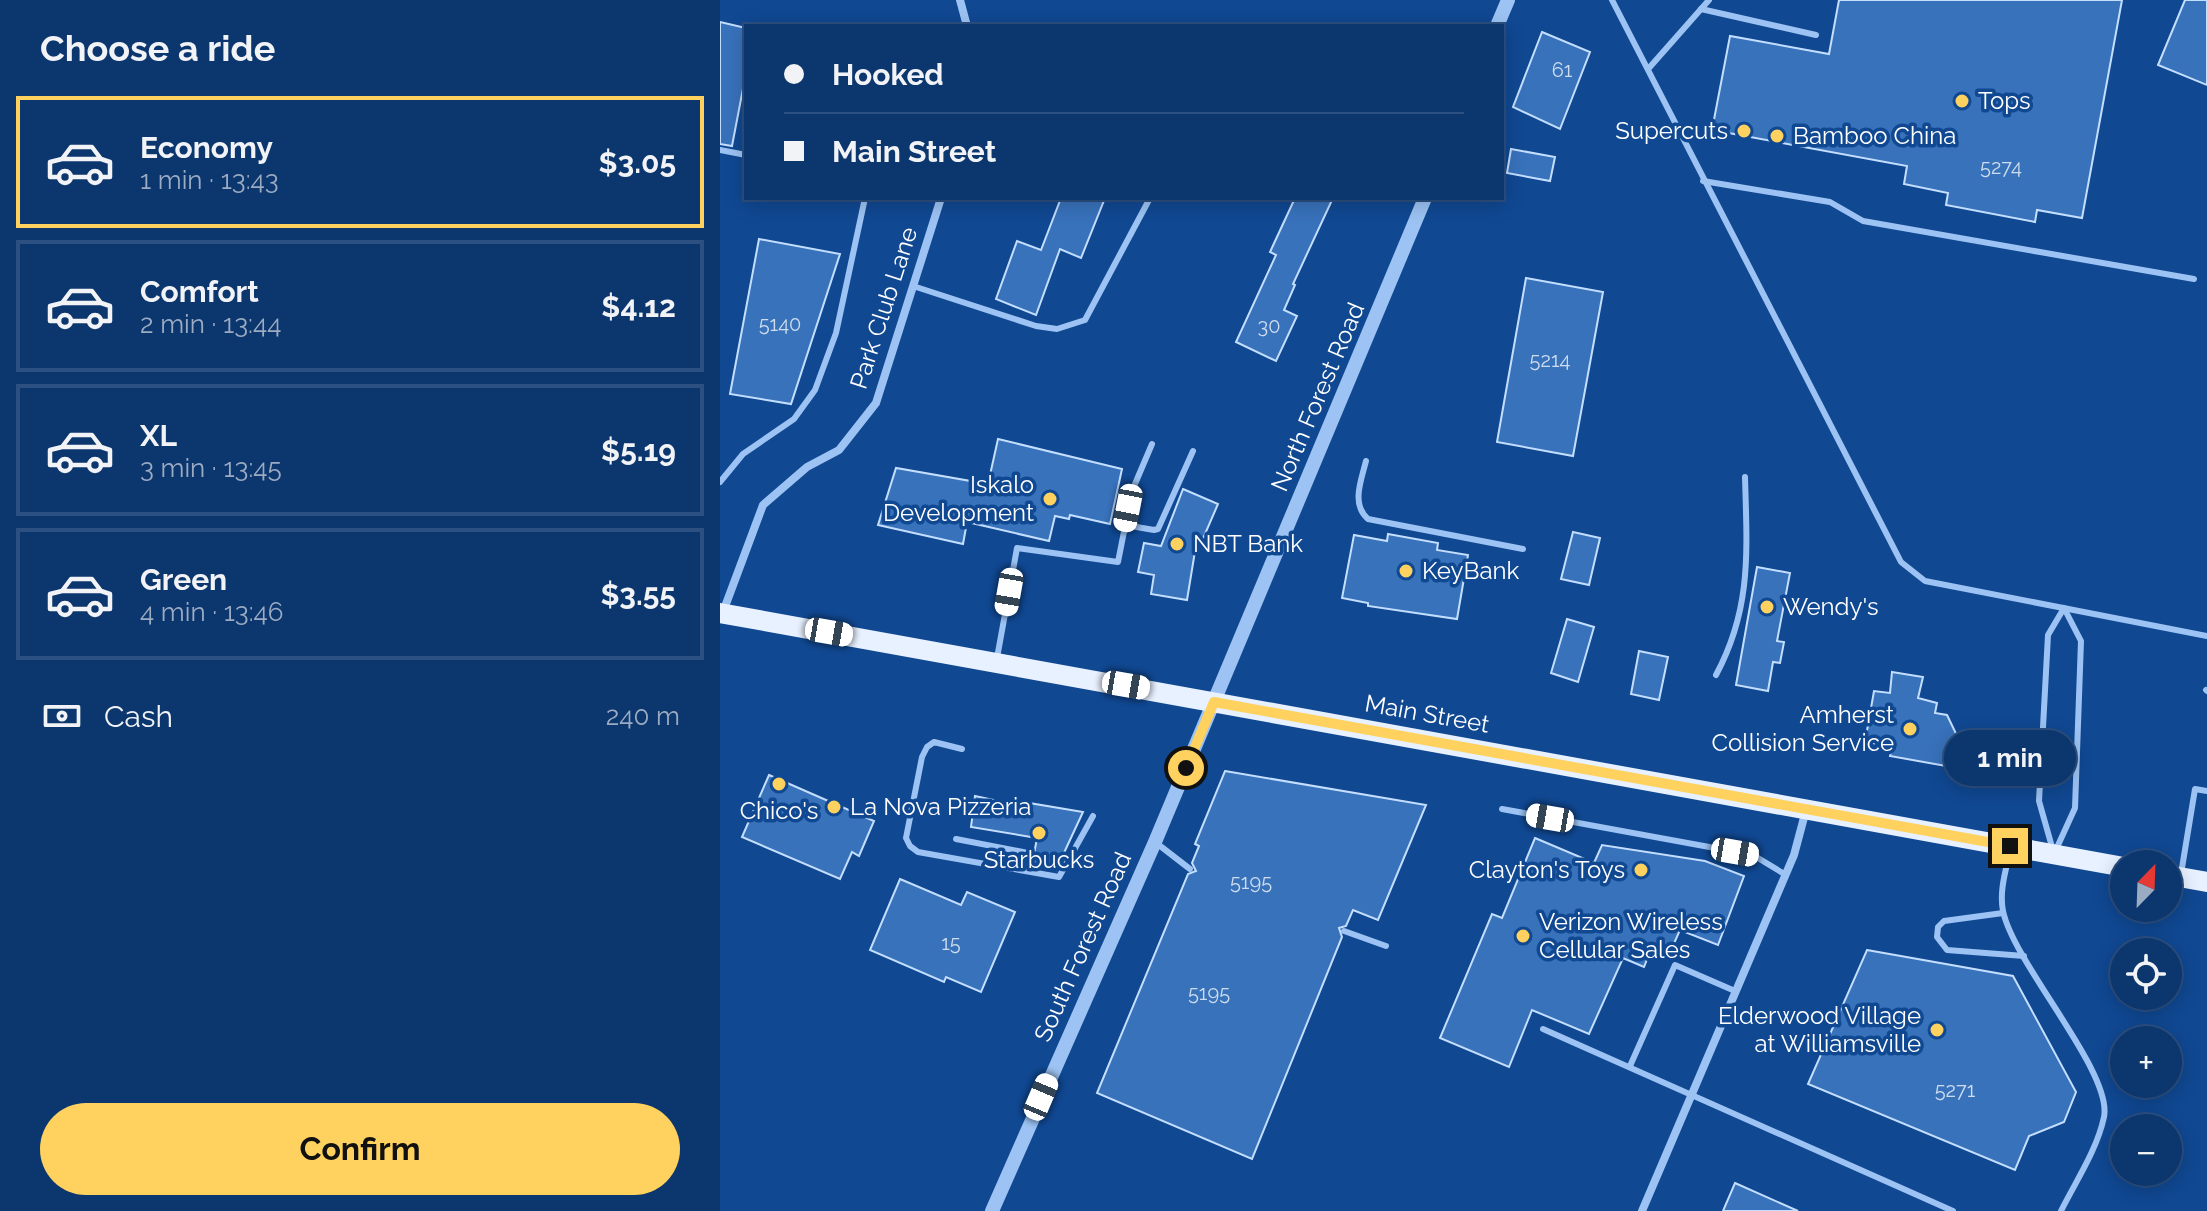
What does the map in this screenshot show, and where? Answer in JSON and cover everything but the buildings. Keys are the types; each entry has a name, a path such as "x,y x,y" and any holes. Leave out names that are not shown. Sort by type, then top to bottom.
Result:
{"main road":[{"name":"Main Street","path":"721,615 2110,864"},
{"path":"2182,877 2207,882"}],"street":[{"path":"960,0 966,24"},
{"path":"1498,24 1508,0"},
{"name":"Park Club Lane","path":"721,615 763,505 807,467 839,450 876,403 939,200"},
{"name":"North Forest Road","path":"1214,702 1424,200"},
{"name":"South Forest Road","path":"992,1211 1214,702"},
{"path":"1642,1211 1786,875 1807,809"}],"lane":[{"path":"1612,0 1901,562 1925,581 2207,636"},
{"path":"1649,68 1709,0"},
{"path":"1701,9 1816,35"},
{"path":"720,150 744,155"},
{"path":"1703,181 1830,202 1863,221 2194,279"},
{"path":"720,482 743,454 794,419 815,390 836,333 865,200"},
{"path":"913,286 1036,326 1057,329 1085,320 1149,200"},
{"path":"996,662 1017,548 1118,562 1132,491 1152,444"},
{"path":"1125,525 1158,529 1193,451"},
{"path":"1366,461 1358,504 1361,513 1368,519 1523,549"},
{"path":"1716,675 1733,643 1747,574 1745,477"},
{"path":"2054,854 2039,801 2048,635 2064,608"},
{"path":"2054,854 2075,808 2081,641 2064,608"},
{"path":"962,749 934,742 922,757 906,838 918,852 1059,877 1093,816"},
{"path":"2180,850 2195,789 2207,791"},
{"path":"1502,809 1753,855 1786,875"},
{"path":"956,839 1028,853"},
{"path":"1155,842 1190,869"},
{"path":"2010,846 2002,895 2003,913 2024,956 2098,1080 2105,1114 2092,1152 2061,1211"},
{"path":"2003,913 1944,921 1938,927 1937,937 1947,950 2024,956"},
{"path":"1344,931 1386,946"},
{"path":"1630,1066 1675,965 1735,991"},
{"path":"1543,1029 1692,1092 1953,1211"}],"place":[{"name":"Tops","path":"1962,101"},
{"name":"Supercuts","path":"1744,131"},
{"name":"Bamboo China","path":"1777,136"},
{"name":"Iskalo Development","path":"1050,499"},
{"name":"NBT Bank","path":"1177,544"},
{"name":"KeyBank","path":"1406,571"},
{"name":"Wendy's","path":"1767,607"},
{"name":"Amherst Collision Service","path":"1910,729"},
{"name":"Chico's","path":"779,784"},
{"name":"La Nova Pizzeria","path":"834,807"},
{"name":"Starbucks","path":"1039,833"},
{"name":"Clayton's Toys","path":"1641,870"},
{"name":"Verizon Wireless Cellular Sales","path":"1523,936"},
{"name":"Elderwood Village at Williamsville","path":"1937,1030"}],"route":[{"path":"1186,768 1214,702 2010,846"}]}
